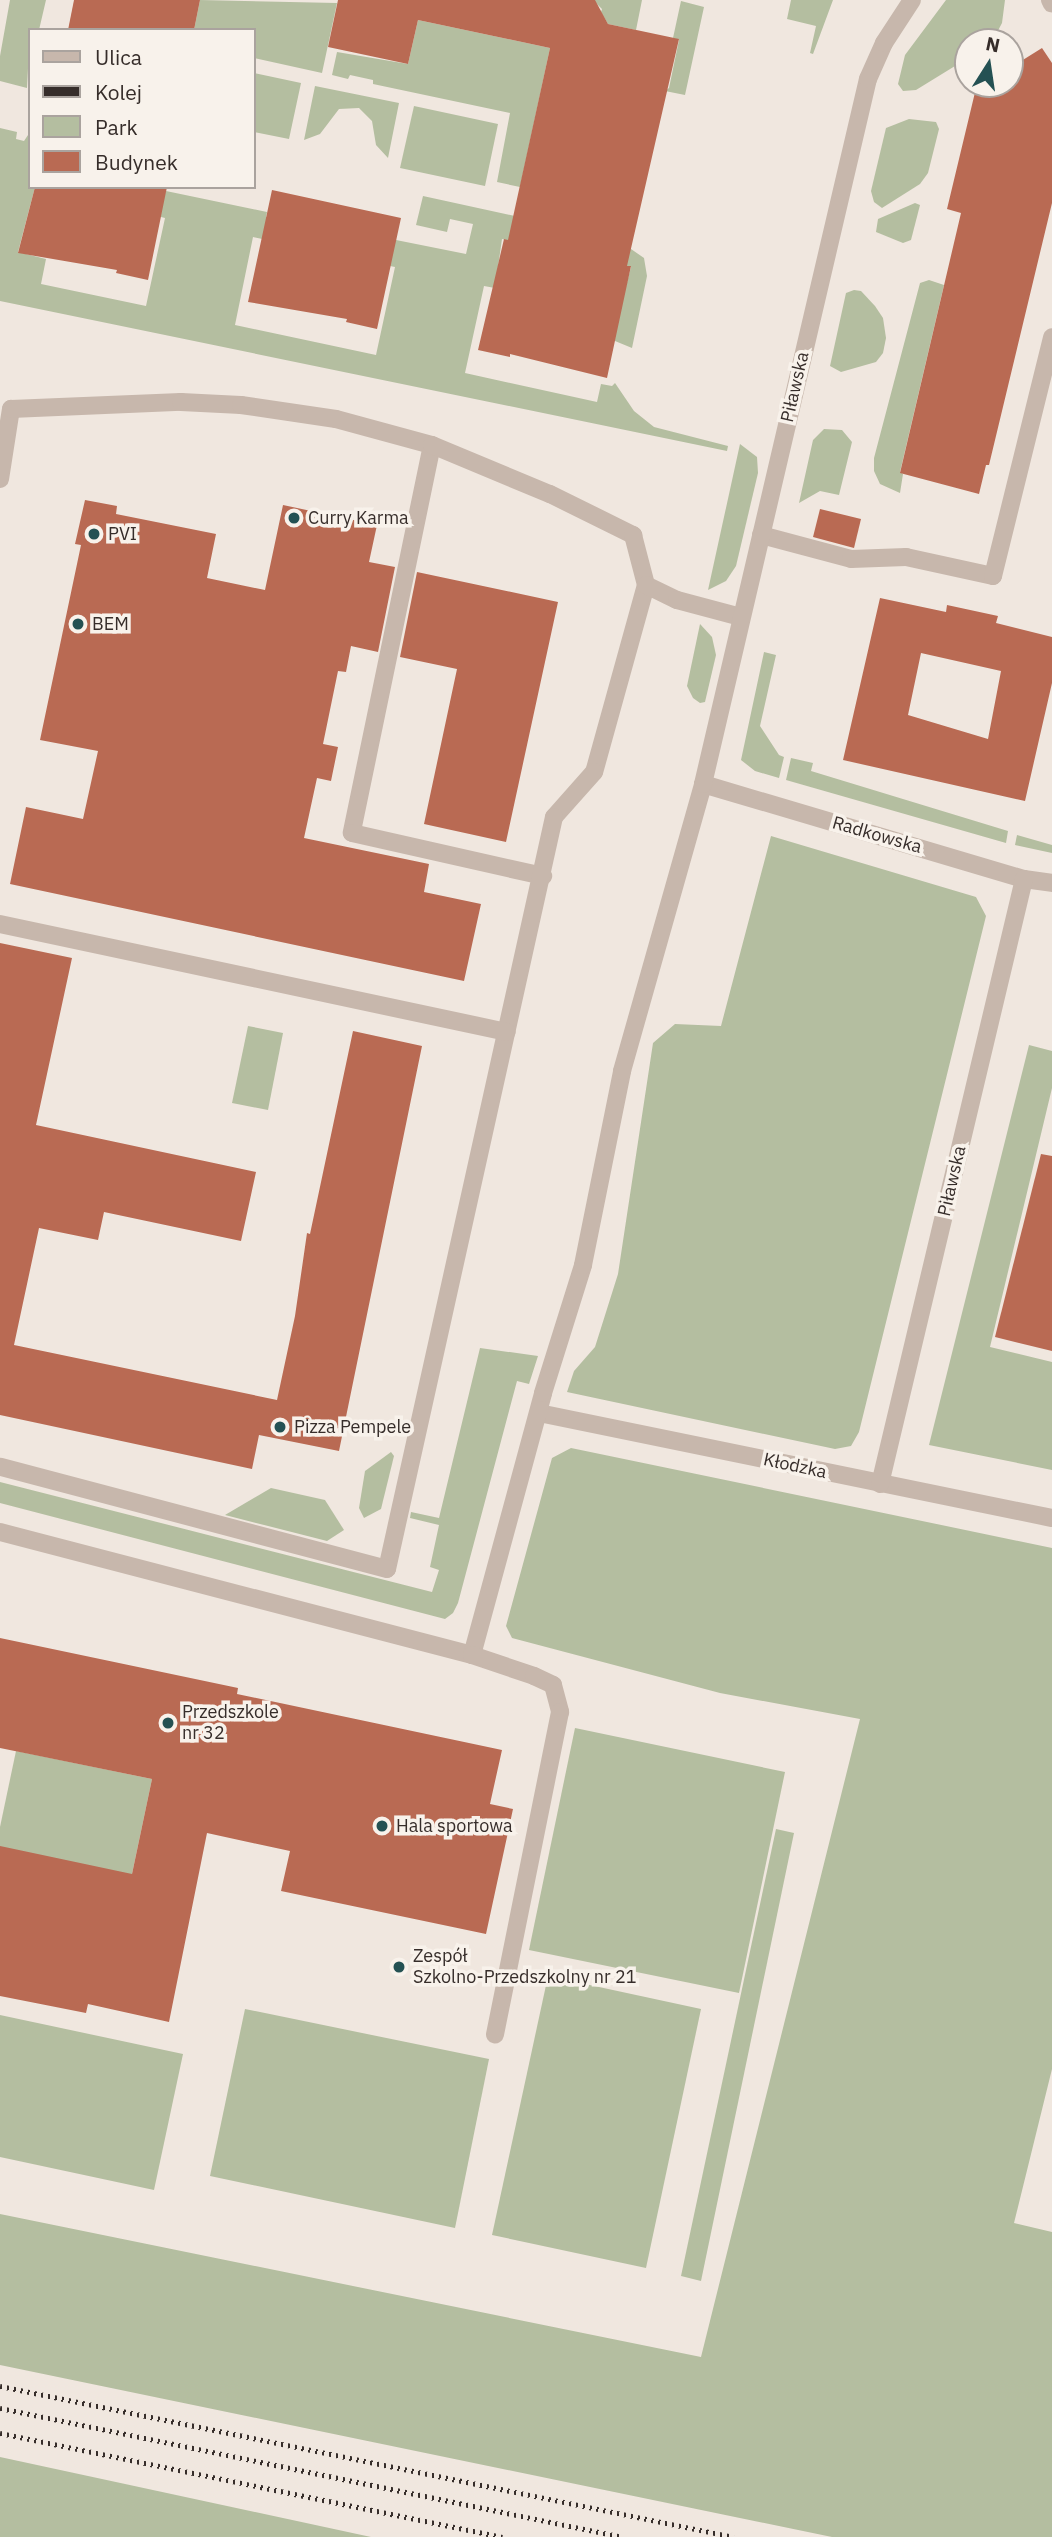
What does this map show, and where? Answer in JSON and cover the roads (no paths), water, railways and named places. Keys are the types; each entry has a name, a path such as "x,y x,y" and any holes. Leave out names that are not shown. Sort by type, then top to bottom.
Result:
{"street":[{"name":"Piławska","path":"472,1655 583,1265 622,1071 702,784 868,79 884,43 912,0"},
{"path":"761,535 851,559 906,557 993,576 1052,337"},
{"path":"0,479 6,408 181,402 241,405 336,419 432,445 550,494 633,535 646,585 594,772 554,817 387,1569 0,1466"},
{"path":"432,445 352,833 543,876"},
{"path":"646,585 677,600 741,617"},
{"name":"Radkowska","path":"702,784 1024,879 1052,883"},
{"name":"Piławska","path":"880,1484 1024,879"},
{"path":"0,923 507,1032"},
{"name":"Kłodzka","path":"539,1413 1052,1518"},
{"path":"0,1532 472,1655 534,1676 552,1685 560,1712 555,1752 495,2035"}],"railway":[{"path":"0,2386 734,2537"},
{"path":"0,2408 623,2537"},
{"path":"0,2433 502,2537"}],"place":[{"name":"Curry Karma","path":"294,518"},
{"name":"PVI","path":"94,534"},
{"name":"BEM","path":"78,624"},
{"name":"Pizza Pempele","path":"280,1427"},
{"name":"Przedszkole nr 32","path":"168,1723"},
{"name":"Hala sportowa","path":"382,1826"},
{"name":"Zespół Szkolno-Przedszkolny nr 21","path":"399,1967"}]}
